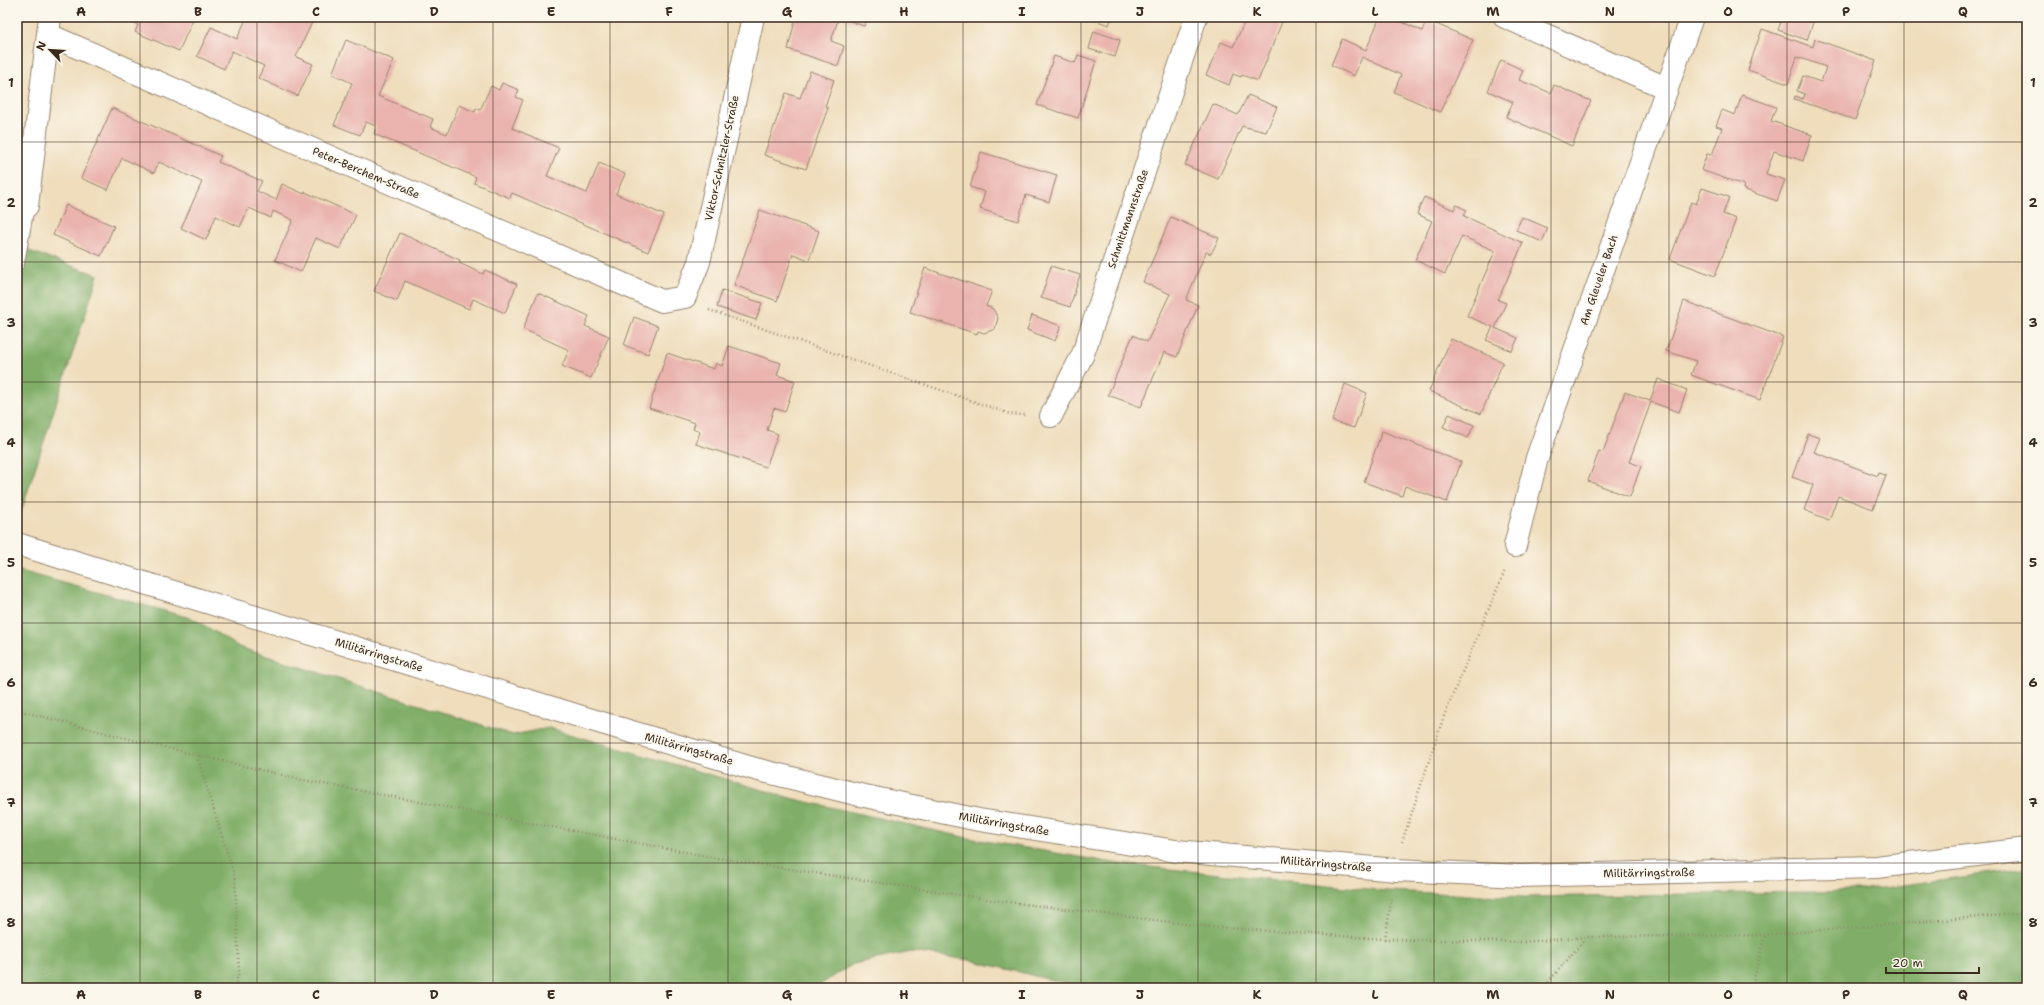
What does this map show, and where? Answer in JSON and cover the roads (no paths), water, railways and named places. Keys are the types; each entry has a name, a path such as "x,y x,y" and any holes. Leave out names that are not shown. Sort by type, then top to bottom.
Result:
{"street":[{"name":"Viktor-Schnitzler-Straße","path":"686,297 699,262 753,17"},
{"name":"Schmittmannstraße","path":"1051,416 1083,354 1196,17"},
{"path":"1505,17 1666,88"},
{"name":"Am Gleueler Bach","path":"1515,546 1537,458 1692,17"},
{"name":"Peter-Berchem-Straße","path":"49,26 662,301 686,297"},
{"path":"27,206 49,26"},
{"name":"Militärringstraße","path":"17,544 589,720 755,769 860,795 979,820 1176,851 1397,870 1520,876 1876,867 2027,849"}],"lane":[{"path":"17,263 27,206"}]}
